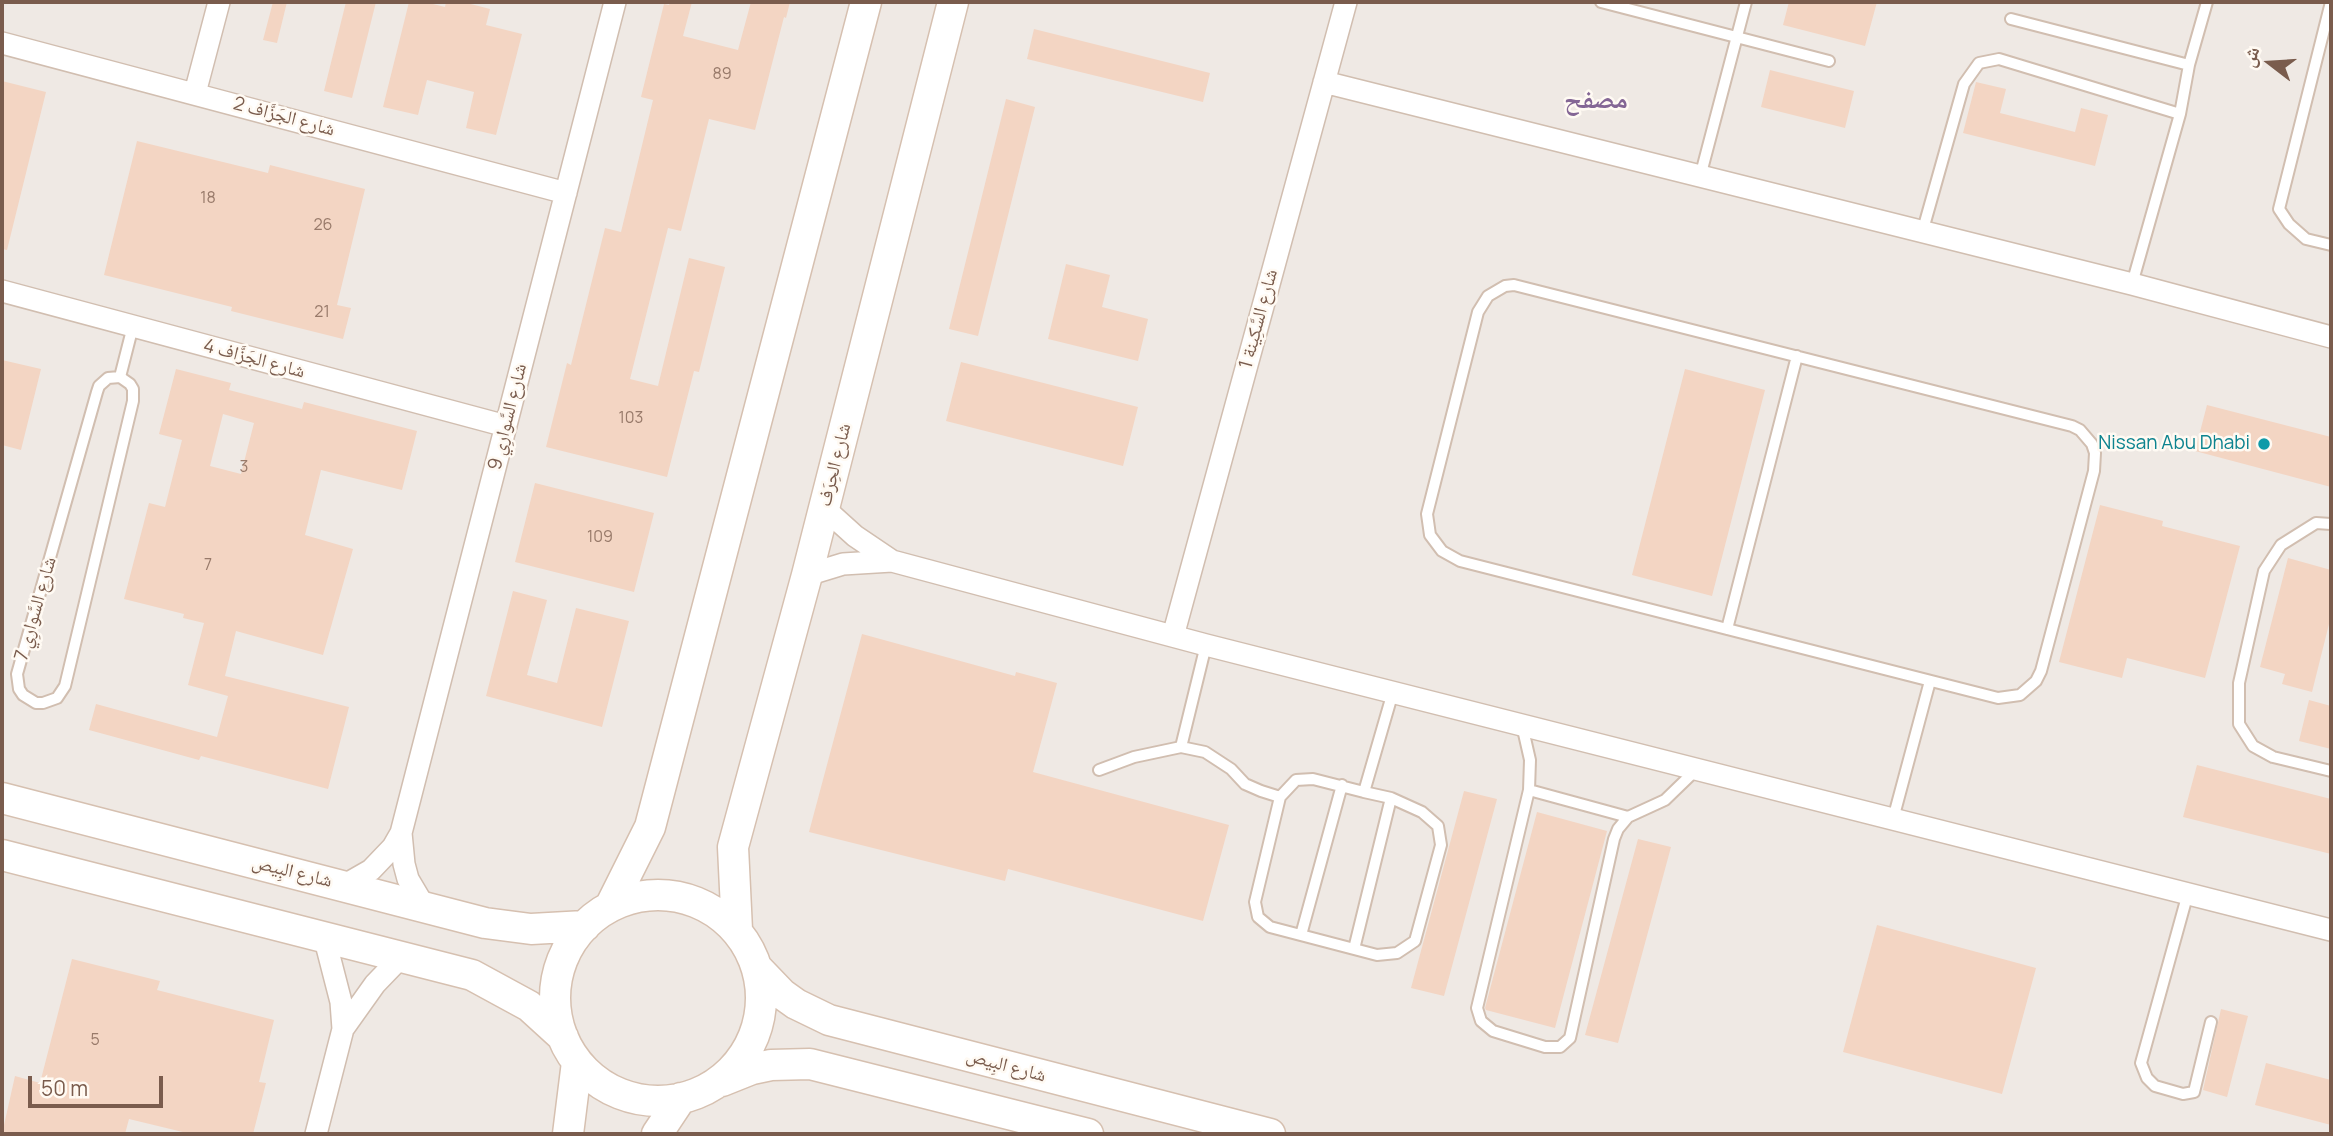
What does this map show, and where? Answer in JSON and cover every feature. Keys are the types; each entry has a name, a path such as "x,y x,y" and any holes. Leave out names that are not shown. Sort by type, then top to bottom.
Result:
{"street":[{"path":"195,93 219,2"},
{"name":"شارع السَّوارِي 9","path":"343,886 371,870 393,847 401,832 615,2"},
{"path":"610,907 650,827 866,2"},
{"name":"شارع الحِرَف","path":"737,930 733,846 807,575 953,2"},
{"name":"شارع السَّكِينة 1","path":"1172,636 1346,2"},
{"name":"شارع الجَزَّاف 2","path":"2,43 566,193"},
{"path":"1324,82 2132,284 2331,337"},
{"name":"شارع الجَزَّاف 4","path":"2,292 506,426"},
{"path":"824,508 855,536 892,561"},
{"path":"807,575 844,564 892,561 1206,645 2331,930"},
{"name":"شارع البِيص","path":"2,798 485,923 531,929 584,926"},
{"name":"شارع السَّوارِي 9","path":"401,832 408,879 424,906"},
{"path":"2,855 472,975 529,1006 597,1082 623,1096 652,1102 681,1098 699,1094 742,1073 771,1065 810,1064 1017,1124 1088,1134"},
{"path":"568,1134 570,1049 556,1007 557,978 567,950 584,926 610,907 643,896 677,896 710,908 737,930 749,948 757,968 762,1000 756,1033 740,1062 715,1085"},
{"path":"316,1134 343,1029 341,1002 324,936"},
{"path":"343,1029 375,984 402,956"},
{"name":"شارع البِيص","path":"757,968 782,994 829,1020 1270,1134"},
{"path":"657,1134 681,1098"}],"lane":[{"path":"1601,2 1640,7 1737,37 1829,61"},
{"path":"1700,177 1746,2"},
{"path":"2132,284 2180,114 2189,65 2207,2"},
{"path":"2331,2 2327,40 2279,209 2289,224 2306,239 2331,245"},
{"path":"2011,19 2189,65"},
{"path":"1922,233 1964,83 1979,63 1999,59 2180,114"},
{"path":"1505,286 1524,286 2071,426 2080,430 2092,444 2096,462 2094,471 2041,671 2036,681 2020,695 1998,698 1727,629 1460,561 1435,544 1430,535 1427,514 1474,326 1478,312 1488,296 1505,286"},
{"path":"120,377 133,326"},
{"path":"1727,629 1797,356"},
{"name":"شارع السَّوارِي 7","path":"120,377 133,389 133,401 65,686 57,698 36,703 29,700 19,689 17,674 99,386 108,378 120,377"},
{"path":"2331,524 2316,523 2281,545 2264,571 2239,683 2239,724 2253,746 2273,757 2331,771"},
{"path":"1181,747 1206,645"},
{"path":"1894,819 1930,681"},
{"path":"1364,792 1393,692"},
{"path":"1522,725 1530,760 1529,790 1477,1008 1481,1021 1493,1031 1545,1047 1560,1047 1570,1038 1614,839 1628,817 1665,800 1697,769"},
{"path":"1099,769 1134,757 1181,747 1205,752 1231,769 1245,784 1280,797"},
{"path":"1313,779 1364,792 1391,799 1422,812 1438,826 1441,845 1415,941 1397,953 1377,956 1270,927 1258,917 1255,902 1280,797 1296,780 1313,779"},
{"path":"1301,935 1342,785"},
{"path":"1529,790 1628,817"},
{"path":"1354,949 1391,799"},
{"path":"2188,893 2141,1063 2147,1078 2155,1086 2183,1094 2194,1092 2211,1022"}],"shaded area":[{"path":"2,2 2331,2 2331,1134 2,1134"}],"building":[{"path":"273,2 287,2 277,43 263,40"},
{"path":"346,2 376,2 352,98 324,91"},
{"path":"409,2 425,2 445,7 446,2 463,2 490,9 486,25 522,34 496,135 466,128 474,92 427,80 418,115 383,107"},
{"path":"670,2 692,2 683,36 738,50 751,2 790,2 755,130 709,119 681,231 668,228 630,379 658,386 689,258 725,267 699,372 694,371 667,477 546,447 567,363 571,365 605,228 621,232 653,100 641,97 664,4 669,5"},
{"path":"1789,2 1877,2 1865,46 1783,25"},
{"path":"1034,29 1210,73 1203,102 1027,59"},
{"path":"1770,70 1854,91 1845,128 1761,107"},
{"path":"2,81 46,92 7,250 2,249"},
{"path":"1976,82 2006,89 2000,113 2075,132 2081,108 2108,115 2095,166 1963,133"},
{"path":"1006,99 1035,107 978,336 949,329"},
{"path":"137,141 268,173 270,165 365,189 337,305 351,308 343,339 231,311 232,307 104,275"},
{"path":"1066,264 1110,275 1102,307 1148,319 1138,361 1048,339"},
{"path":"2,360 41,369 21,450 2,445"},
{"path":"961,362 1138,407 1123,466 946,421"},
{"path":"176,369 231,383 229,390 302,409 304,402 417,431 402,490 321,470 305,535 353,549 323,655 236,631 225,676 349,707 328,789 201,756 199,760 89,730 96,704 217,737 228,696 188,685 204,623 183,618 184,614 124,599 149,503 165,507 182,440 159,434","holes":["223,414 254,423 241,474 210,466"]},
{"path":"1685,369 1765,390 1712,596 1632,575"},
{"name":"Nissan Abu Dhabi","path":"2207,405 2331,437 2331,487 2195,451"},
{"path":"535,483 654,513 634,592 515,562"},
{"path":"2100,505 2163,521 2162,526 2240,546 2205,678 2127,658 2122,678 2059,662"},
{"path":"2288,558 2331,570 2331,616 2312,692 2282,684 2285,674 2260,667"},
{"path":"513,591 547,600 527,675 557,683 576,608 629,621 602,727 486,696"},
{"path":"862,634 1015,676 1016,672 1057,683 1033,772 1229,825 1203,921 1008,869 1005,881 809,832"},
{"path":"2309,700 2331,706 2331,749 2299,741"},
{"path":"2197,765 2331,799 2331,854 2183,817"},
{"path":"1464,791 1497,799 1444,996 1411,988"},
{"path":"1537,812 1607,831 1555,1028 1485,1008"},
{"path":"1638,839 1671,847 1618,1043 1585,1035"},
{"path":"1877,925 2036,968 2002,1094 1843,1052"},
{"path":"72,959 160,981 157,990 274,1020 259,1082 266,1083 253,1134 191,1134 129,1119 125,1134 2,1134 15,1076 40,1083"},
{"path":"2221,1009 2248,1016 2227,1097 2203,1090"},
{"path":"2266,1063 2331,1080 2331,1125 2255,1105"}],"place":[{"name":"Nissan Abu Dhabi","path":"2264,444"}],"district":[{"name":"مصفح","path":"1596,101"}]}
